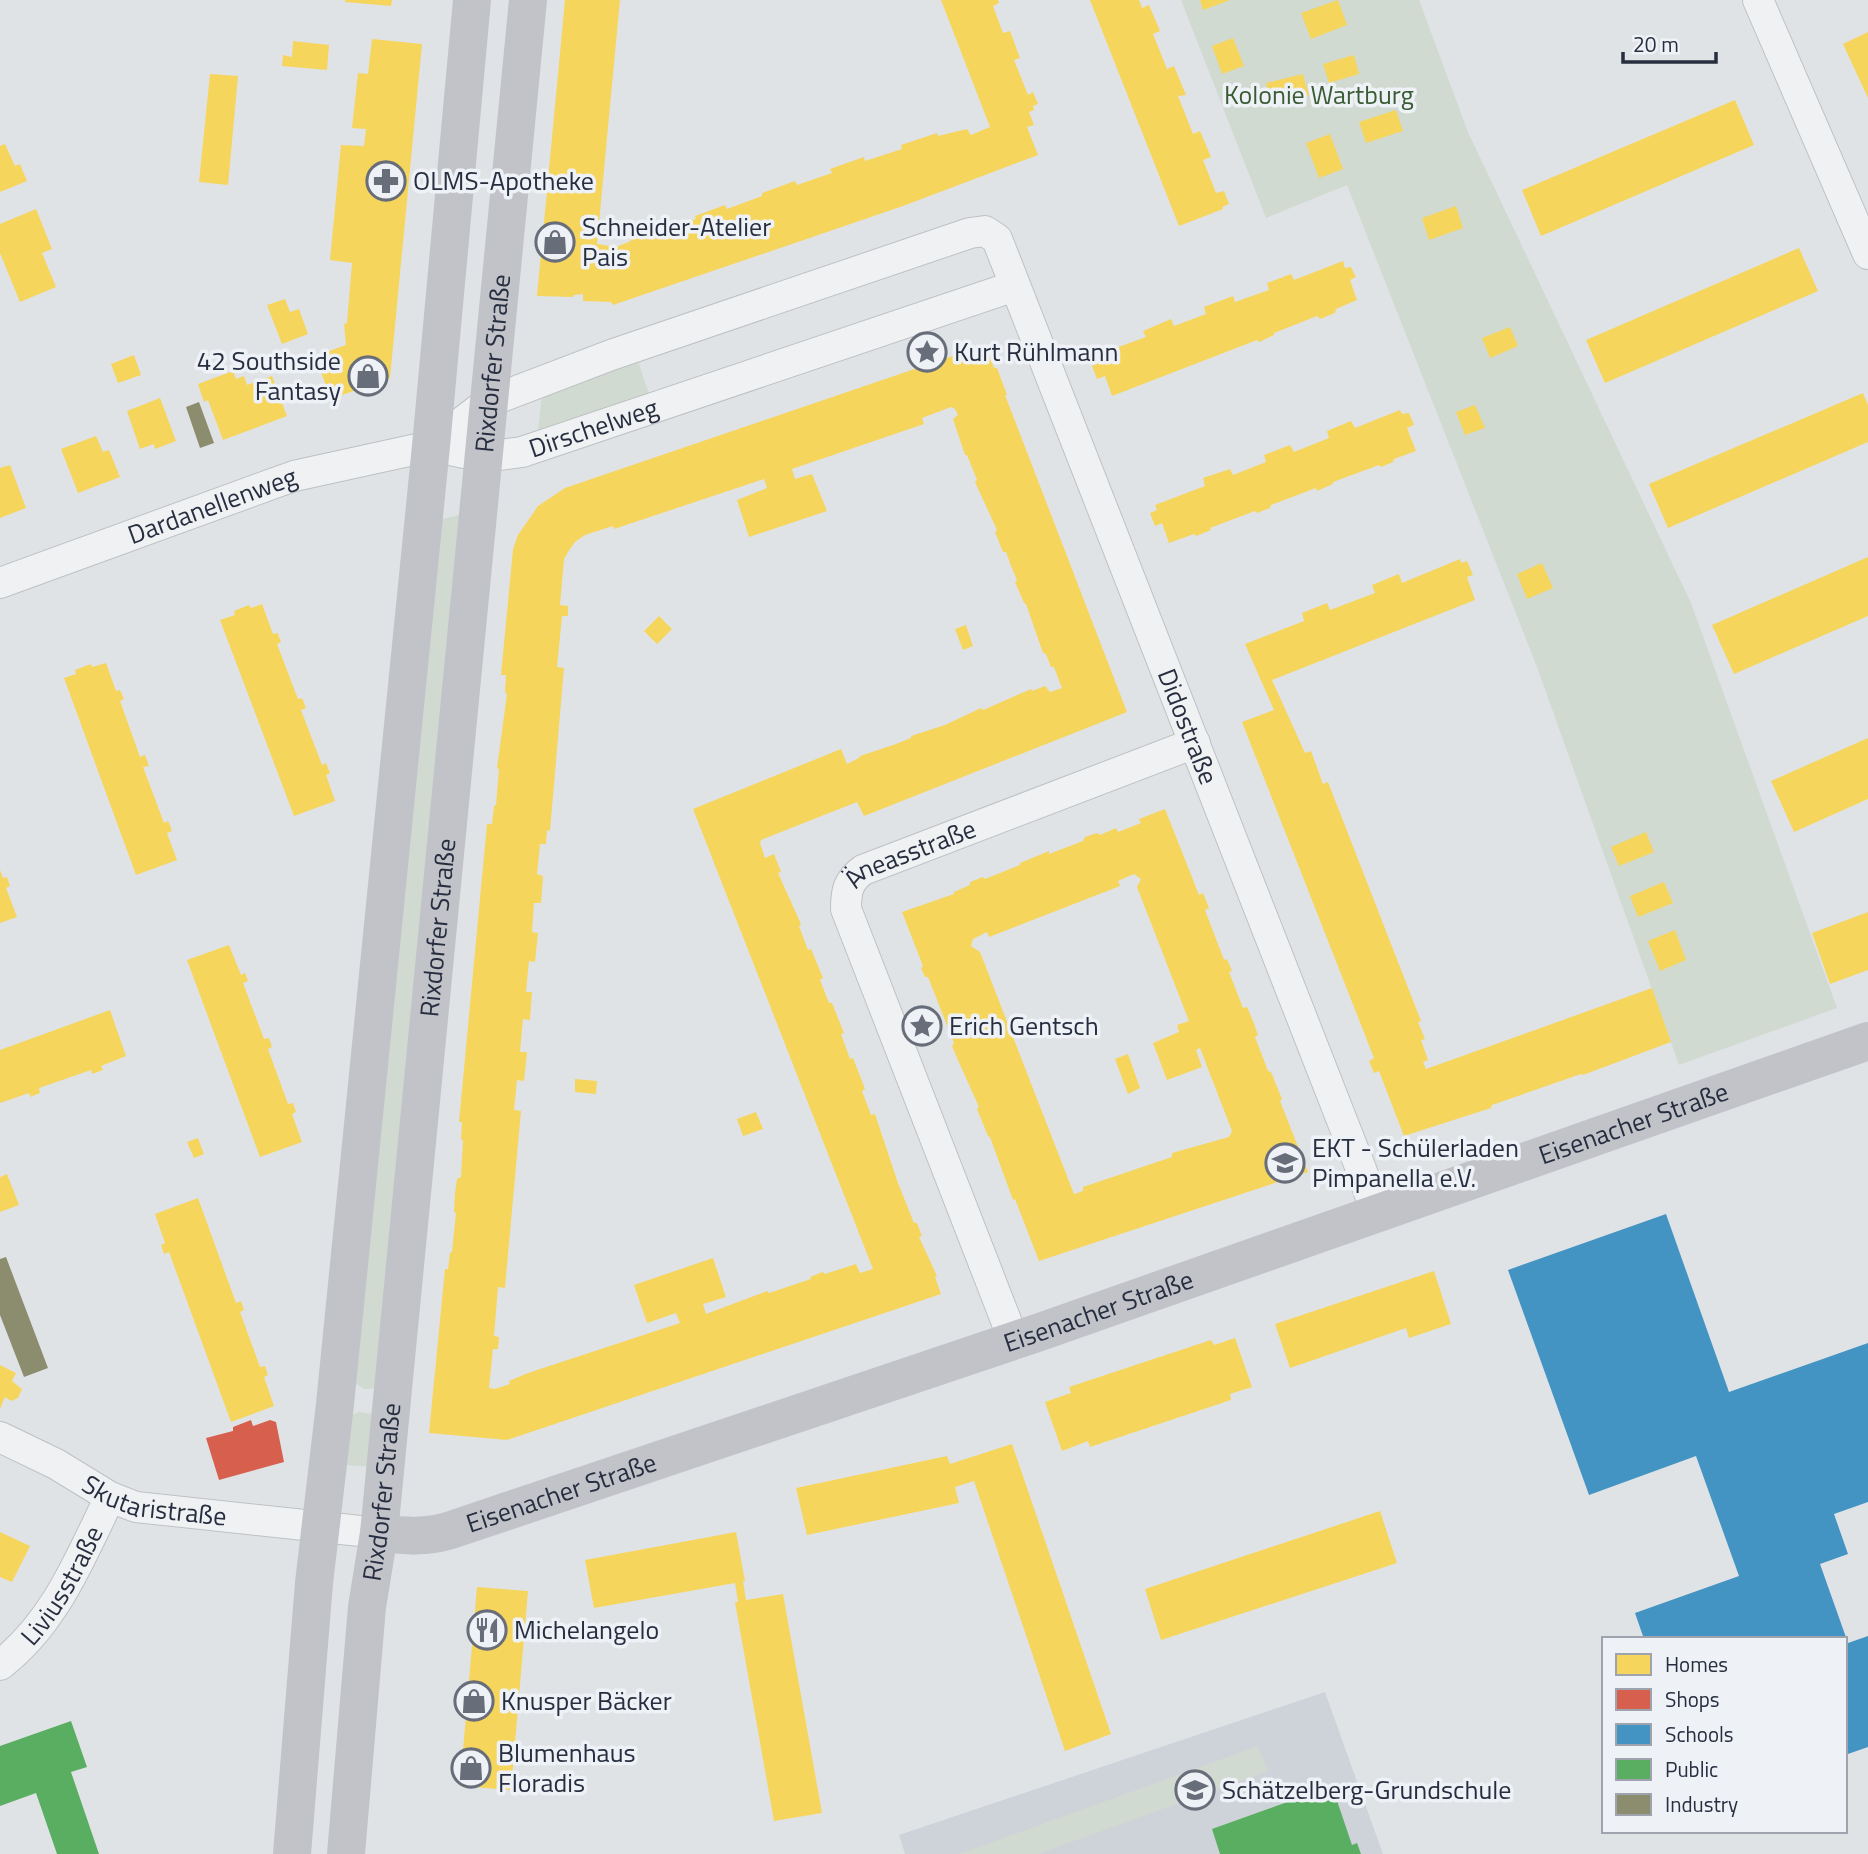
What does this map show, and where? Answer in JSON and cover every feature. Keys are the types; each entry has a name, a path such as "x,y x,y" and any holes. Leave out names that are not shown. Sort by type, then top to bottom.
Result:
{"street":[{"name":"Rixdorfer Straße","path":"292,1854 321,1528 431,446 472,0"},
{"name":"Rixdorfer Straße","path":"346,1854 367,1607 379,1533 528,0"},
{"path":"1758,0 1868,254"},
{"name":"Didostraße","path":"488,402 611,355 970,233 985,231 997,239 1377,1215"},
{"name":"Dirschelweg","path":"431,446 484,457 522,452 1015,286"},
{"path":"431,446 488,402"},
{"name":"Dardanellenweg","path":"0,583 294,476 431,446"},
{"name":"Äneasstraße","path":"1014,1340 846,909 846,892 853,877 863,870 1195,743"},
{"name":"Eisenacher Straße","path":"321,1528 416,1537 432,1536 1377,1215 1868,1041"},
{"path":"335,1395 391,1401"},
{"name":"Skutaristraße","path":"0,1437 57,1464 110,1497 136,1507 321,1528"},
{"name":"Liviusstraße","path":"0,1665 33,1635 54,1607 110,1497"}],"shaded area":[{"name":"Schätzelberg-Grundschule","path":"1325,1692 1383,1854 905,1854 899,1835"}],"green space":[{"name":"Kolonie Wartburg","path":"1181,0 1419,0 1468,132 1691,603 1837,1008 1679,1065 1537,667 1347,185 1266,218"},
{"path":"638,361 649,394 538,430 542,393"},
{"path":"467,513 377,1388 364,1389 356,1384 434,521"},
{"path":"359,1412 373,1414 373,1467 345,1465 352,1415"},
{"path":"1258,1746 1268,1771 1038,1854 959,1854"}],"building: Homes":[{"path":"345,0 392,0 391,6"},
{"path":"565,0 620,0 597,244 616,247 631,241 630,238 696,219 695,216 725,205 727,209 795,181 797,185 832,173 830,169 864,157 865,161 902,149 901,145 937,133 938,136 967,129 971,135 990,127 941,0 998,0 999,3 993,6 1003,33 1010,31 1020,58 1014,60 1028,95 1033,92 1038,104 1029,112 1034,125 1027,127 1038,155 903,206 613,305 611,302 583,301 583,294 573,297 537,296"},
{"path":"1090,0 1139,0 1142,8 1149,5 1160,31 1153,34 1167,69 1174,66 1186,95 1178,96 1193,134 1200,131 1211,157 1203,160 1216,193 1224,191 1229,204 1222,207 1223,209 1179,226"},
{"path":"1200,0 1230,0 1203,10"},
{"path":"1338,0 1347,25 1311,39 1301,13"},
{"path":"1868,32 1868,98 1843,44"},
{"path":"1233,38 1244,66 1222,74 1212,46"},
{"path":"372,39 422,44 390,378 331,399 315,356 346,345 344,324 347,323 352,263 330,260 341,145 364,146 366,129 352,128 358,73 368,74"},
{"path":"293,41 329,45 327,70 282,66 283,55 292,57"},
{"path":"1354,55 1359,74 1329,83 1323,64"},
{"path":"210,74 238,76 228,185 199,182"},
{"path":"1303,74 1309,96 1272,106 1266,83"},
{"path":"1735,100 1754,145 1541,236 1522,190"},
{"path":"1396,110 1403,131 1366,143 1359,122"},
{"path":"1330,134 1343,169 1319,178 1306,143"},
{"path":"5,144 15,166 20,164 27,181 0,192 0,146"},
{"path":"1456,206 1463,228 1429,240 1422,218"},
{"path":"36,209 52,249 42,253 56,287 20,302 0,253 0,224"},
{"path":"1799,248 1818,291 1605,383 1586,340"},
{"path":"1343,261 1345,268 1351,267 1356,277 1350,280 1357,300 1336,309 1335,313 1320,319 1317,316 1259,342 1257,340 1112,396 1105,376 1097,379 1092,366 1100,362 1097,355 1146,337 1143,331 1171,319 1174,326 1206,314 1204,307 1233,296 1235,302 1269,290 1267,283 1291,274 1294,280"},
{"path":"285,299 290,312 299,309 308,334 282,344 267,305"},
{"path":"1510,327 1518,346 1490,358 1482,338"},
{"path":"985,345 994,368 997,368 1127,712 864,816 857,802 761,840 760,843 765,858 774,854 781,872 778,873 801,924 799,926 808,950 811,949 823,978 820,980 844,1033 841,1034 850,1059 853,1058 865,1089 862,1091 871,1115 875,1114 898,1183 937,1276 935,1277 941,1294 507,1440 429,1433 445,1269 448,1269 452,1252 455,1193 457,1179 461,1177 463,1140 462,1122 459,1122 487,824 492,824 496,805 497,768 507,694 506,675 501,675 513,549 518,535 538,506 565,488","holes":["951,407 958,415 953,419 977,480 975,482 997,530 995,532 1003,552 1006,552 1043,653 1046,654 1051,667 1054,667 1062,688 1050,692 1045,686 1032,691 1031,689 945,725 860,756 847,764 841,749 693,809 873,1269 860,1273 856,1264 825,1274 823,1272 810,1277 811,1279 769,1293 767,1291 706,1314 703,1304 726,1297 713,1258 634,1285 647,1323 676,1313 680,1323 528,1373 509,1381 510,1384 495,1389 489,1388 493,1349 498,1349 499,1337 494,1336 498,1287 505,1288 521,1111 514,1110 517,1080 524,1081 527,1052 520,1052 523,1019 530,1020 532,992 526,992 529,961 535,962 538,933 532,932 534,903 541,903 543,876 537,874 540,844 546,844 547,830 550,831 564,668 557,667 562,616 568,616 568,606 560,605 564,559 575,542 585,535 613,526 614,529 764,479 767,488 737,500 749,537 827,511 812,474 795,479 792,469 924,424 922,418"]},
{"path":"134,355 141,375 118,383 111,364"},
{"path":"233,371 236,379 244,376 247,385 272,376 287,416 223,440 208,400 204,402 198,384"},
{"path":"1863,393 1868,405 1868,442 1668,528 1649,484"},
{"path":"160,398 176,441 155,449 154,444 140,449 127,411"},
{"path":"1475,405 1485,428 1465,435 1456,412"},
{"path":"1400,410 1402,414 1409,413 1414,425 1407,428 1416,451 1394,459 1393,462 1333,482 1317,491 1316,488 1257,513 1255,511 1210,528 1211,530 1196,536 1194,534 1169,543 1162,523 1155,526 1150,513 1157,510 1155,505 1205,486 1203,478 1230,469 1233,475 1266,462 1264,455 1290,445 1294,452 1329,438 1327,431 1351,421 1355,428"},
{"path":"96,436 103,452 109,450 120,477 78,493 61,449"},
{"path":"10,465 26,508 0,518 0,468"},
{"path":"1868,557 1868,616 1734,674 1712,625"},
{"path":"1460,559 1461,563 1467,561 1473,575 1467,577 1475,600 1272,680 1305,753 1311,751 1323,784 1328,782 1421,1021 1418,1022 1425,1039 1421,1040 1428,1060 1423,1062 1426,1069 1652,988 1671,1042 1492,1105 1491,1108 1404,1136 1379,1071 1374,1073 1369,1061 1374,1058 1242,722 1274,710 1245,644 1304,621 1302,613 1327,603 1330,610 1375,593 1372,585 1399,574 1402,583"},
{"path":"1542,563 1553,588 1527,599 1517,574"},
{"path":"262,604 273,634 278,633 281,642 277,644 298,699 302,698 306,708 301,710 322,765 326,763 330,773 326,775 335,801 294,816 220,620 235,615 234,611 249,605 251,608"},
{"path":"659,616 672,629 657,644 644,631"},
{"path":"966,625 973,646 963,650 955,629"},
{"path":"106,663 116,691 120,690 124,699 120,701 140,757 145,755 149,766 143,767 164,823 168,821 170,825 172,831 167,833 177,860 136,875 64,678 91,664 92,667"},
{"path":"1868,738 1868,799 1794,832 1771,781"},
{"path":"1165,809 1199,895 1203,893 1209,908 1205,910 1224,960 1227,959 1232,971 1229,972 1243,1008 1247,1007 1253,1021 1258,1035 1255,1037 1282,1099 1280,1101 1308,1172 1039,1261 977,1109 979,1107 952,1046 954,1043 928,977 925,977 921,968 923,966 902,912 954,894 970,885 970,882 983,877 985,879 1049,851 1049,854 1083,841 1085,837 1097,833 1100,835 1116,828 1118,832 1141,823 1139,819","holes":["1134,874 1141,879 1137,887 1189,1021 1177,1025 1179,1032 1153,1043 1167,1080 1202,1067 1196,1050 1200,1048 1232,1131 1229,1137 1172,1153 1172,1157 1083,1187 1083,1191 1074,1194 980,952 971,946 973,939 987,932 989,937 1120,886 1118,881"]},
{"path":"1646,832 1654,852 1619,866 1611,847"},
{"path":"0,870 3,878 7,877 10,886 6,888 17,917 0,923"},
{"path":"1664,882 1673,903 1638,917 1630,896"},
{"path":"1868,912 1868,970 1830,984 1812,933"},
{"path":"1675,930 1686,960 1660,971 1648,941"},
{"path":"229,945 241,975 245,973 248,981 243,983 264,1039 269,1038 272,1047 268,1049 288,1104 293,1103 296,1112 292,1114 302,1142 260,1157 187,960"},
{"path":"110,1010 126,1056 101,1066 103,1070 92,1074 91,1070 39,1088 40,1093 31,1097 29,1093 0,1103 0,1050"},
{"path":"1128,1054 1140,1088 1128,1094 1115,1059"},
{"path":"575,1079 597,1081 596,1094 575,1092"},
{"path":"756,1112 763,1129 743,1136 737,1119"},
{"path":"198,1138 204,1154 194,1158 187,1142"},
{"path":"7,1174 19,1205 0,1212 0,1177"},
{"path":"198,1198 236,1303 241,1301 244,1310 240,1312 260,1367 265,1366 268,1375 264,1377 274,1406 231,1422 169,1252 164,1254 161,1245 165,1243 155,1214"},
{"path":"1434,1271 1451,1324 1409,1338 1406,1328 1290,1368 1275,1324"},
{"path":"1235,1338 1252,1387 1230,1394 1231,1400 1090,1447 1088,1441 1062,1451 1045,1402 1071,1393 1069,1387 1211,1340 1214,1345"},
{"path":"0,1365 16,1373 12,1381 22,1389 18,1398 11,1401 5,1397 0,1409"},
{"path":"1012,1444 1111,1734 1065,1751 974,1481 955,1487 959,1503 807,1535 796,1488 947,1456 950,1464"},
{"path":"1380,1511 1397,1563 1161,1640 1145,1589"},
{"path":"0,1532 30,1546 12,1582 0,1577"},
{"path":"736,1532 746,1600 783,1594 822,1813 774,1821 735,1602 738,1602 735,1583 594,1608 585,1560"},
{"path":"477,1587 528,1591 511,1790 460,1786"}],"building: Shops":[{"path":"251,1420 253,1426 270,1420 276,1422 284,1462 219,1480 206,1438 233,1431 233,1427"}],"building: Schools":[{"path":"1666,1214 1729,1392 1868,1343 1868,1502 1834,1514 1848,1554 1820,1564 1846,1637 1643,1637 1635,1613 1739,1576 1696,1456 1589,1495 1508,1270"},
{"path":"1868,1636 1868,1747 1847,1754 1847,1640 1848,1643"}],"building: Public":[{"path":"71,1721 87,1767 71,1772 99,1854 57,1854 36,1793 0,1806 0,1746"},
{"path":"1332,1786 1352,1845 1357,1843 1361,1854 1220,1854 1212,1829"}],"building: Industry":[{"path":"199,402 214,443 200,448 186,407"},
{"path":"6,1257 48,1368 24,1377 0,1315 0,1259"}],"place":[{"name":"OLMS-Apotheke","path":"386,181"},
{"name":"Schneider-Atelier Pais","path":"555,242"},
{"name":"Kurt Rühlmann","path":"927,352"},
{"name":"42 Southside Fantasy","path":"368,376"},
{"name":"Erich Gentsch","path":"922,1026"},
{"name":"EKT - Schülerladen Pimpanella e.V.","path":"1285,1163"},
{"name":"Michelangelo","path":"487,1630"},
{"name":"Knusper Bäcker","path":"474,1701"},
{"name":"Blumenhaus Floradis","path":"471,1768"},
{"name":"Schätzelberg-Grundschule","path":"1195,1790"}]}
